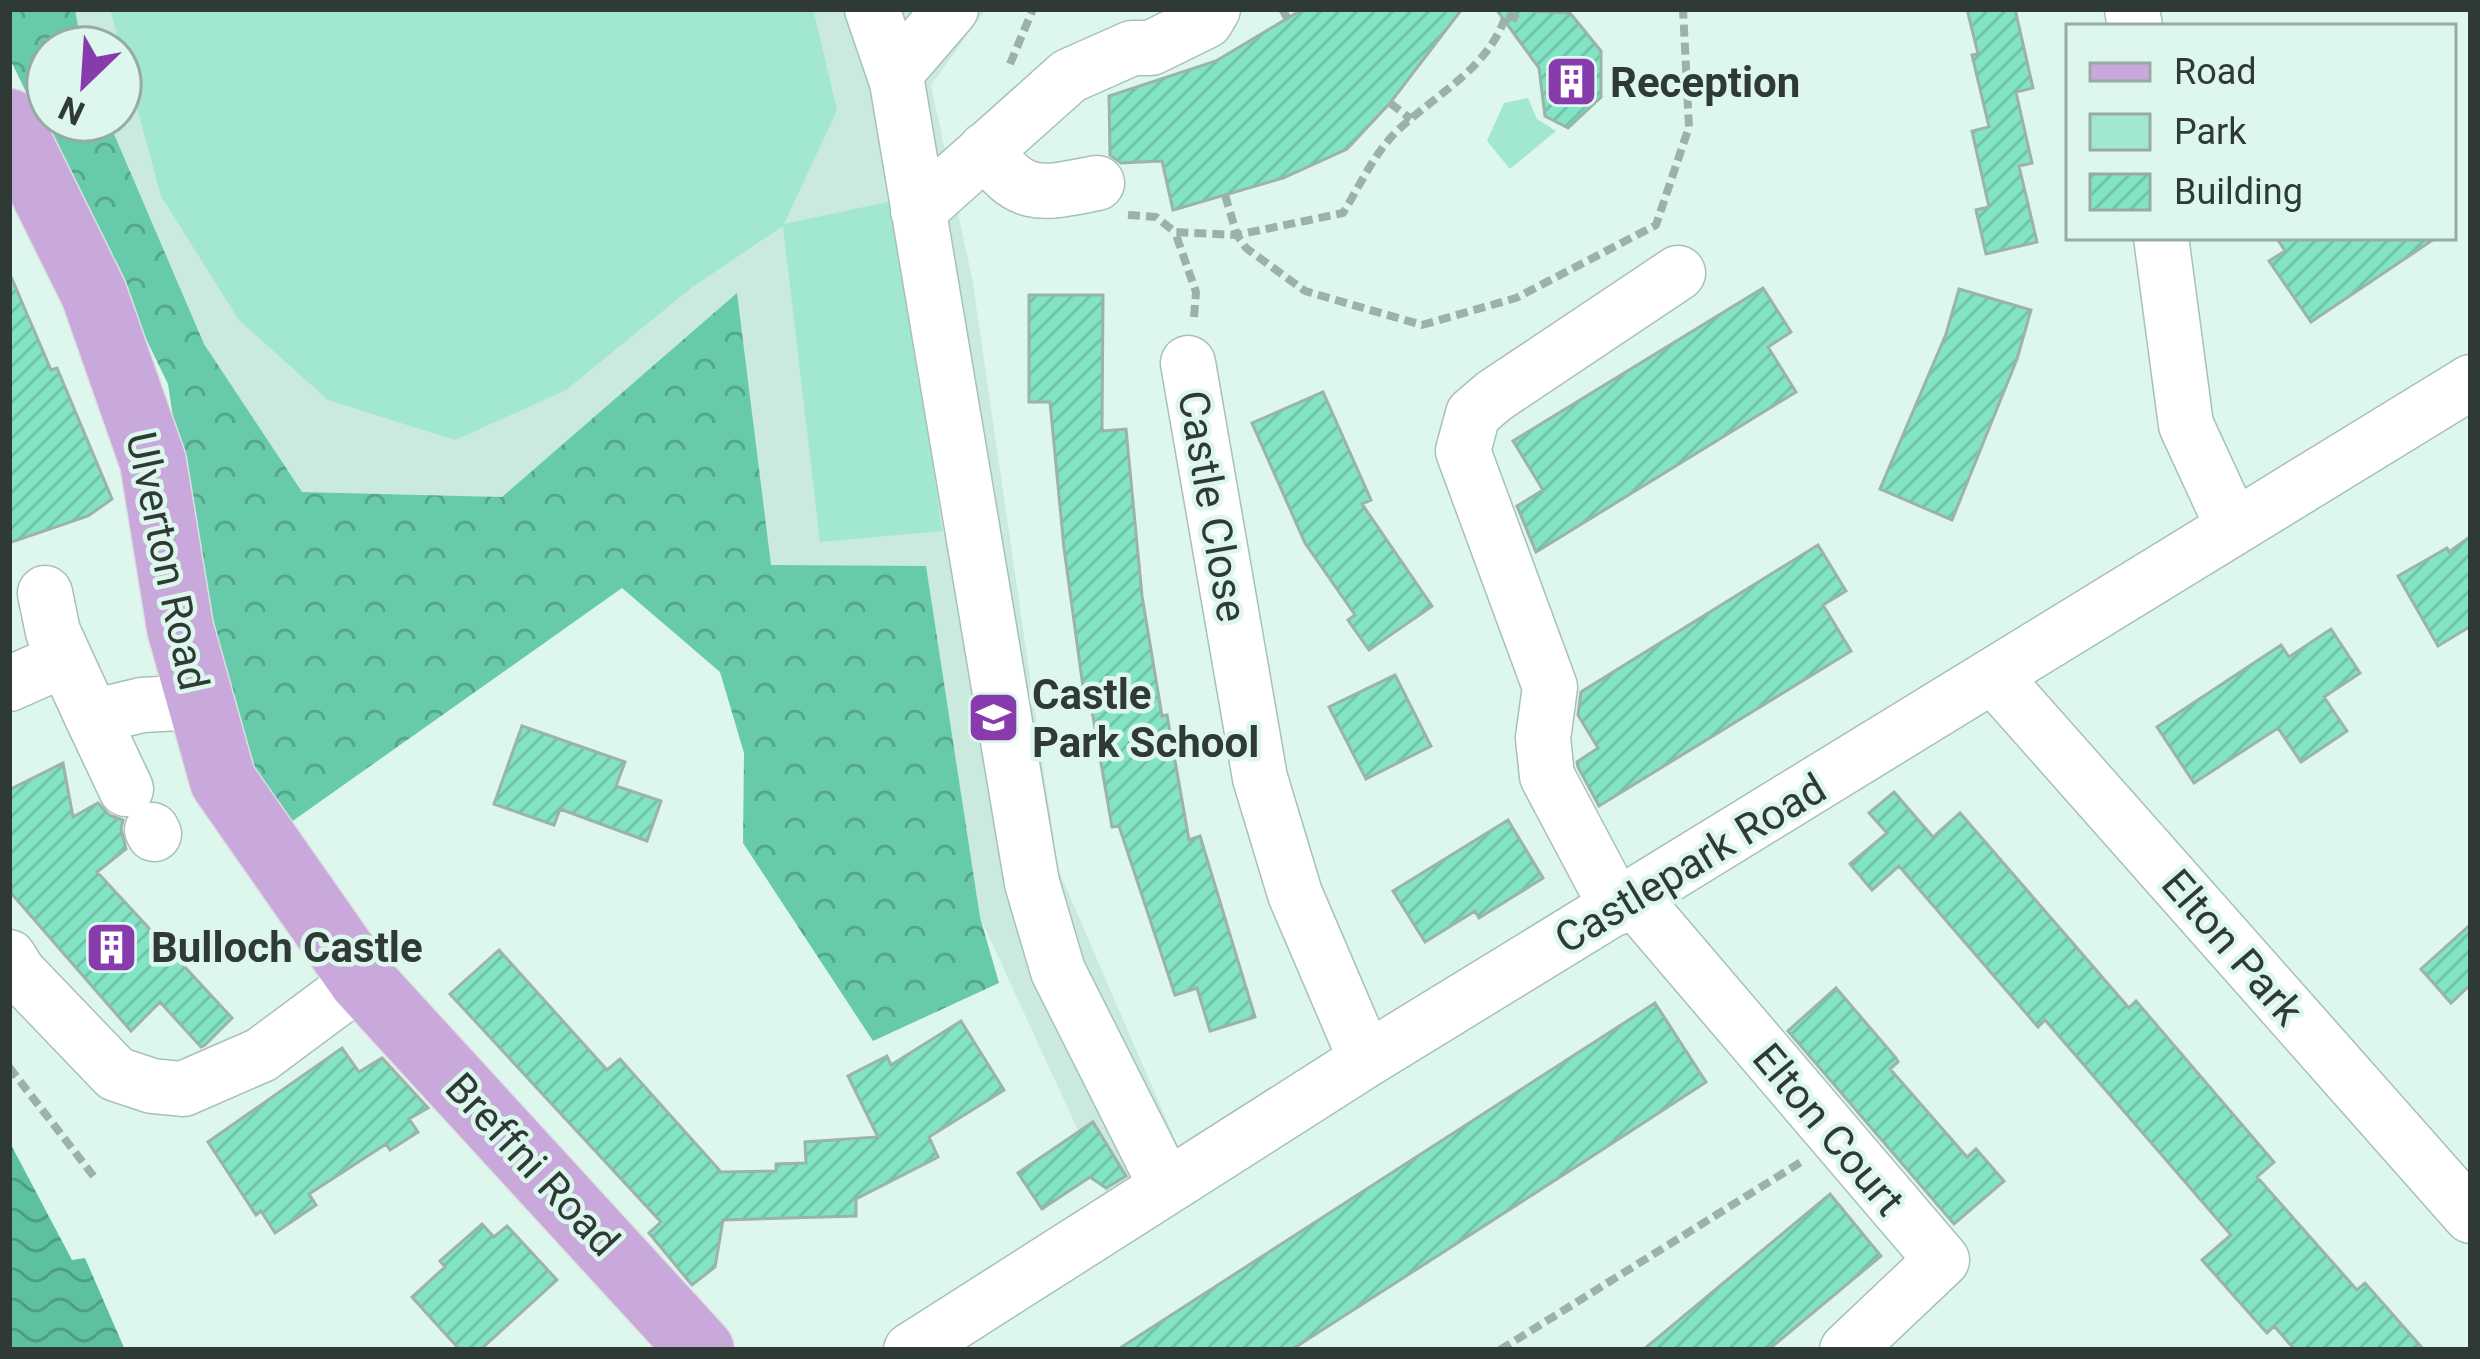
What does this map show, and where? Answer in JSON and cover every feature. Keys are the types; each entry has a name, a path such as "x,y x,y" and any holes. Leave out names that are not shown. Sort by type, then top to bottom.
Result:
{"main road":[{"name":"Ulverton Road","path":"9,122 94,294 153,462 180,628 223,781 362,980"},
{"name":"Breffni Road","path":"362,980 701,1350"}],"street":[{"path":"872,9 896,74 1031,884 1058,971 1166,1186"},
{"path":"896,74 951,9"},
{"path":"918,212 1069,76 1139,28 1151,48 1206,21 1214,9"},
{"path":"986,149 1022,190 1051,192 1096,183"},
{"path":"2161,240 2186,425 2233,527"},
{"name":"Elton Court","path":"1678,273 1494,396 1473,414 1463,452 1550,687 1543,738 1547,776 1625,903 1942,1260 1847,1350"},
{"name":"Castle Close","path":"1189,363 1260,778 1294,894 1366,1060"},
{"name":"Castlepark Road","path":"911,1350 1366,1060 2471,382"},
{"path":"45,593 53,632 144,818"},
{"path":"9,684 65,659"},
{"name":"Elton Park","path":"1994,677 2471,1216"},
{"path":"92,717 142,705 199,702"},
{"path":"9,957 116,1074 183,1089 261,1055 362,980"}],"path":[{"path":"1282,9 1289,20"},
{"path":"1225,195 1246,248 1305,291 1422,325 1516,298 1656,225 1690,128 1683,9"},
{"path":"1189,363 1196,292 1175,232 1238,235 1343,213 1391,136 1477,66 1501,34 1508,11 1522,21"},
{"path":"1390,104 1412,119"},
{"path":"9,1067 95,1178"},
{"path":"1500,1350 1838,1139"}],"shaded area":[{"name":"Castle Park School","path":"75,9 986,9 931,85 972,278 1058,869 1182,1156 1110,1200 980,917 926,567 771,566 737,294 502,497 301,492 204,344 118,144 144,144 144,24 78,24"}],"green space":[{"path":"9,9 75,9 78,24 24,24 24,88 9,57"},
{"name":"Castle Park School","path":"110,9 813,9 837,110 784,224 897,200 942,531 820,542 783,226 691,288 566,390 455,440 328,400 239,320 161,196 144,134 144,24 114,24"},
{"path":"1528,98 1537,119 1556,131 1510,169 1487,141 1504,103"},
{"path":"51,144 118,144 204,344 302,492 502,497 737,293 771,565 926,566 980,917 999,983 873,1041 743,843 744,753 720,672 622,588 270,837 196,572 168,384"}],"water":[{"path":"9,1141 72,1260 85,1258 125,1350 9,1350"}],"building":[{"path":"1303,9 1462,9 1390,103 1347,149 1283,178 1173,210 1162,161 1121,163 1110,155 1109,96 1216,61"},
{"name":"Reception","path":"1496,9 1570,13 1601,51 1601,97 1568,128 1545,116 1539,68"},
{"path":"1967,9 2015,9 2033,88 2016,92 2032,163 2019,166 2037,242 1986,254 1976,210 1989,207 1972,131 1989,127"},
{"path":"2278,240 2433,240 2311,322 2269,261 2285,251"},
{"path":"9,272 51,370 57,368 112,499 88,516 9,543"},
{"path":"1763,288 1791,332 1768,347 1796,392 1536,552 1517,506 1543,490 1513,441"},
{"path":"1959,289 2031,310 2017,359 1952,520 1880,489 1946,334"},
{"path":"1029,295 1103,295 1102,431 1126,429 1142,596 1162,716 1167,715 1189,840 1200,836 1255,1017 1210,1031 1197,988 1175,995 1119,826 1112,827 1089,693 1084,694 1050,402 1029,402"},
{"path":"1323,392 1371,500 1362,504 1432,606 1369,650 1348,620 1355,615 1305,543 1252,423"},
{"path":"2471,536 2471,626 2438,646 2398,576"},
{"path":"1818,545 1846,591 1823,605 1851,651 1599,806 1577,762 1598,748 1578,715 1581,692"},
{"path":"2331,629 2360,673 2324,697 2347,731 2301,762 2278,728 2194,783 2157,727 2281,645 2289,657"},
{"path":"1395,675 1431,746 1366,779 1329,707"},
{"path":"522,726 625,762 616,786 661,801 647,841 560,809 554,825 494,804"},
{"name":"Bulloch Castle","path":"63,763 73,817 98,803 109,815 123,820 126,849 97,872 232,1018 201,1047 160,1002 131,1031 11,893 9,790"},
{"path":"1894,792 1933,837 1960,813 2129,1008 2136,1001 2274,1162 2257,1177 2357,1290 2365,1283 2424,1350 2295,1350 2274,1326 2267,1333 2202,1260 2231,1235 2045,1020 2038,1027 1899,866 1872,890 1850,864 1887,833 1869,813"},
{"path":"1508,820 1543,878 1479,918 1475,911 1425,942 1393,891"},
{"path":"2471,924 2471,984 2451,1003 2421,969"},
{"path":"499,950 607,1070 620,1059 721,1172 776,1171 776,1164 806,1163 805,1142 878,1137 848,1076 887,1056 891,1065 961,1021 1004,1090 929,1137 938,1157 856,1199 856,1216 723,1220 715,1267 692,1285 649,1233 661,1222 450,994"},
{"path":"1836,988 1896,1058 1898,1062 1890,1069 1967,1157 1976,1149 2004,1181 1954,1224 1788,1031"},
{"path":"1655,1003 1706,1082 1588,1159 1291,1350 1117,1350"},
{"path":"342,1048 359,1072 382,1058 428,1108 409,1119 418,1132 390,1150 386,1144 309,1194 316,1205 275,1233 261,1211 256,1215 208,1142"},
{"path":"1093,1122 1126,1176 1106,1188 1090,1177 1042,1209 1018,1173"},
{"path":"1830,1194 1881,1256 1768,1350 1643,1350"},
{"path":"482,1224 494,1237 507,1226 557,1280 480,1350 460,1350 412,1297 445,1267 440,1261"}],"place":[{"name":"Reception","path":"1571,82"},
{"name":"Castle Park School","path":"993,718"},
{"name":"Bulloch Castle","path":"112,947"}]}
